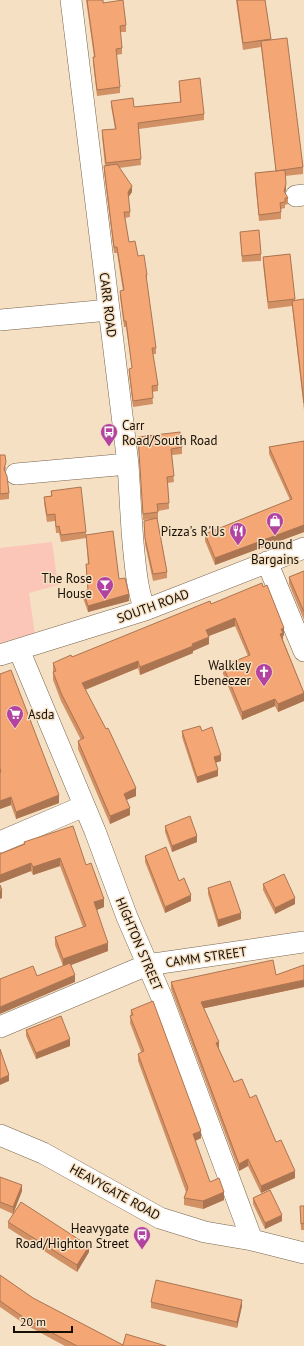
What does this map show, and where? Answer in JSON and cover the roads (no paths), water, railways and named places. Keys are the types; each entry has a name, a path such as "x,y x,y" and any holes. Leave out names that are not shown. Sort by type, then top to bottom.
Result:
{"street":[{"name":"CARR ROAD","path":"72,0 128,464 132,540 140,598 145,610"},
{"path":"0,320 109,310"},
{"path":"16,474 128,464"},
{"name":"SOUTH ROAD","path":"9,653 145,610 304,548"},
{"path":"267,562 303,647"},
{"name":"HIGHTON STREET","path":"9,653 95,831 127,917 162,998 252,1240"},
{"path":"0,842 84,806"},
{"name":"CAMM STREET","path":"0,1028 147,965 304,942"},
{"name":"HEAVYGATE ROAD","path":"0,1135 55,1159 160,1218 206,1232 252,1240 304,1253"}],"place":[{"name":"Carr Road/South Road","path":"109,447"},
{"name":"Pound Bargains","path":"275,536"},
{"name":"Pizza's R'Us","path":"238,546"},
{"name":"The Rose House","path":"105,600"},
{"name":"Walkley Ebeneezer","path":"264,687"},
{"name":"Asda","path":"15,729"},
{"name":"Heavygate Road/Highton Street","path":"142,1250"}]}
